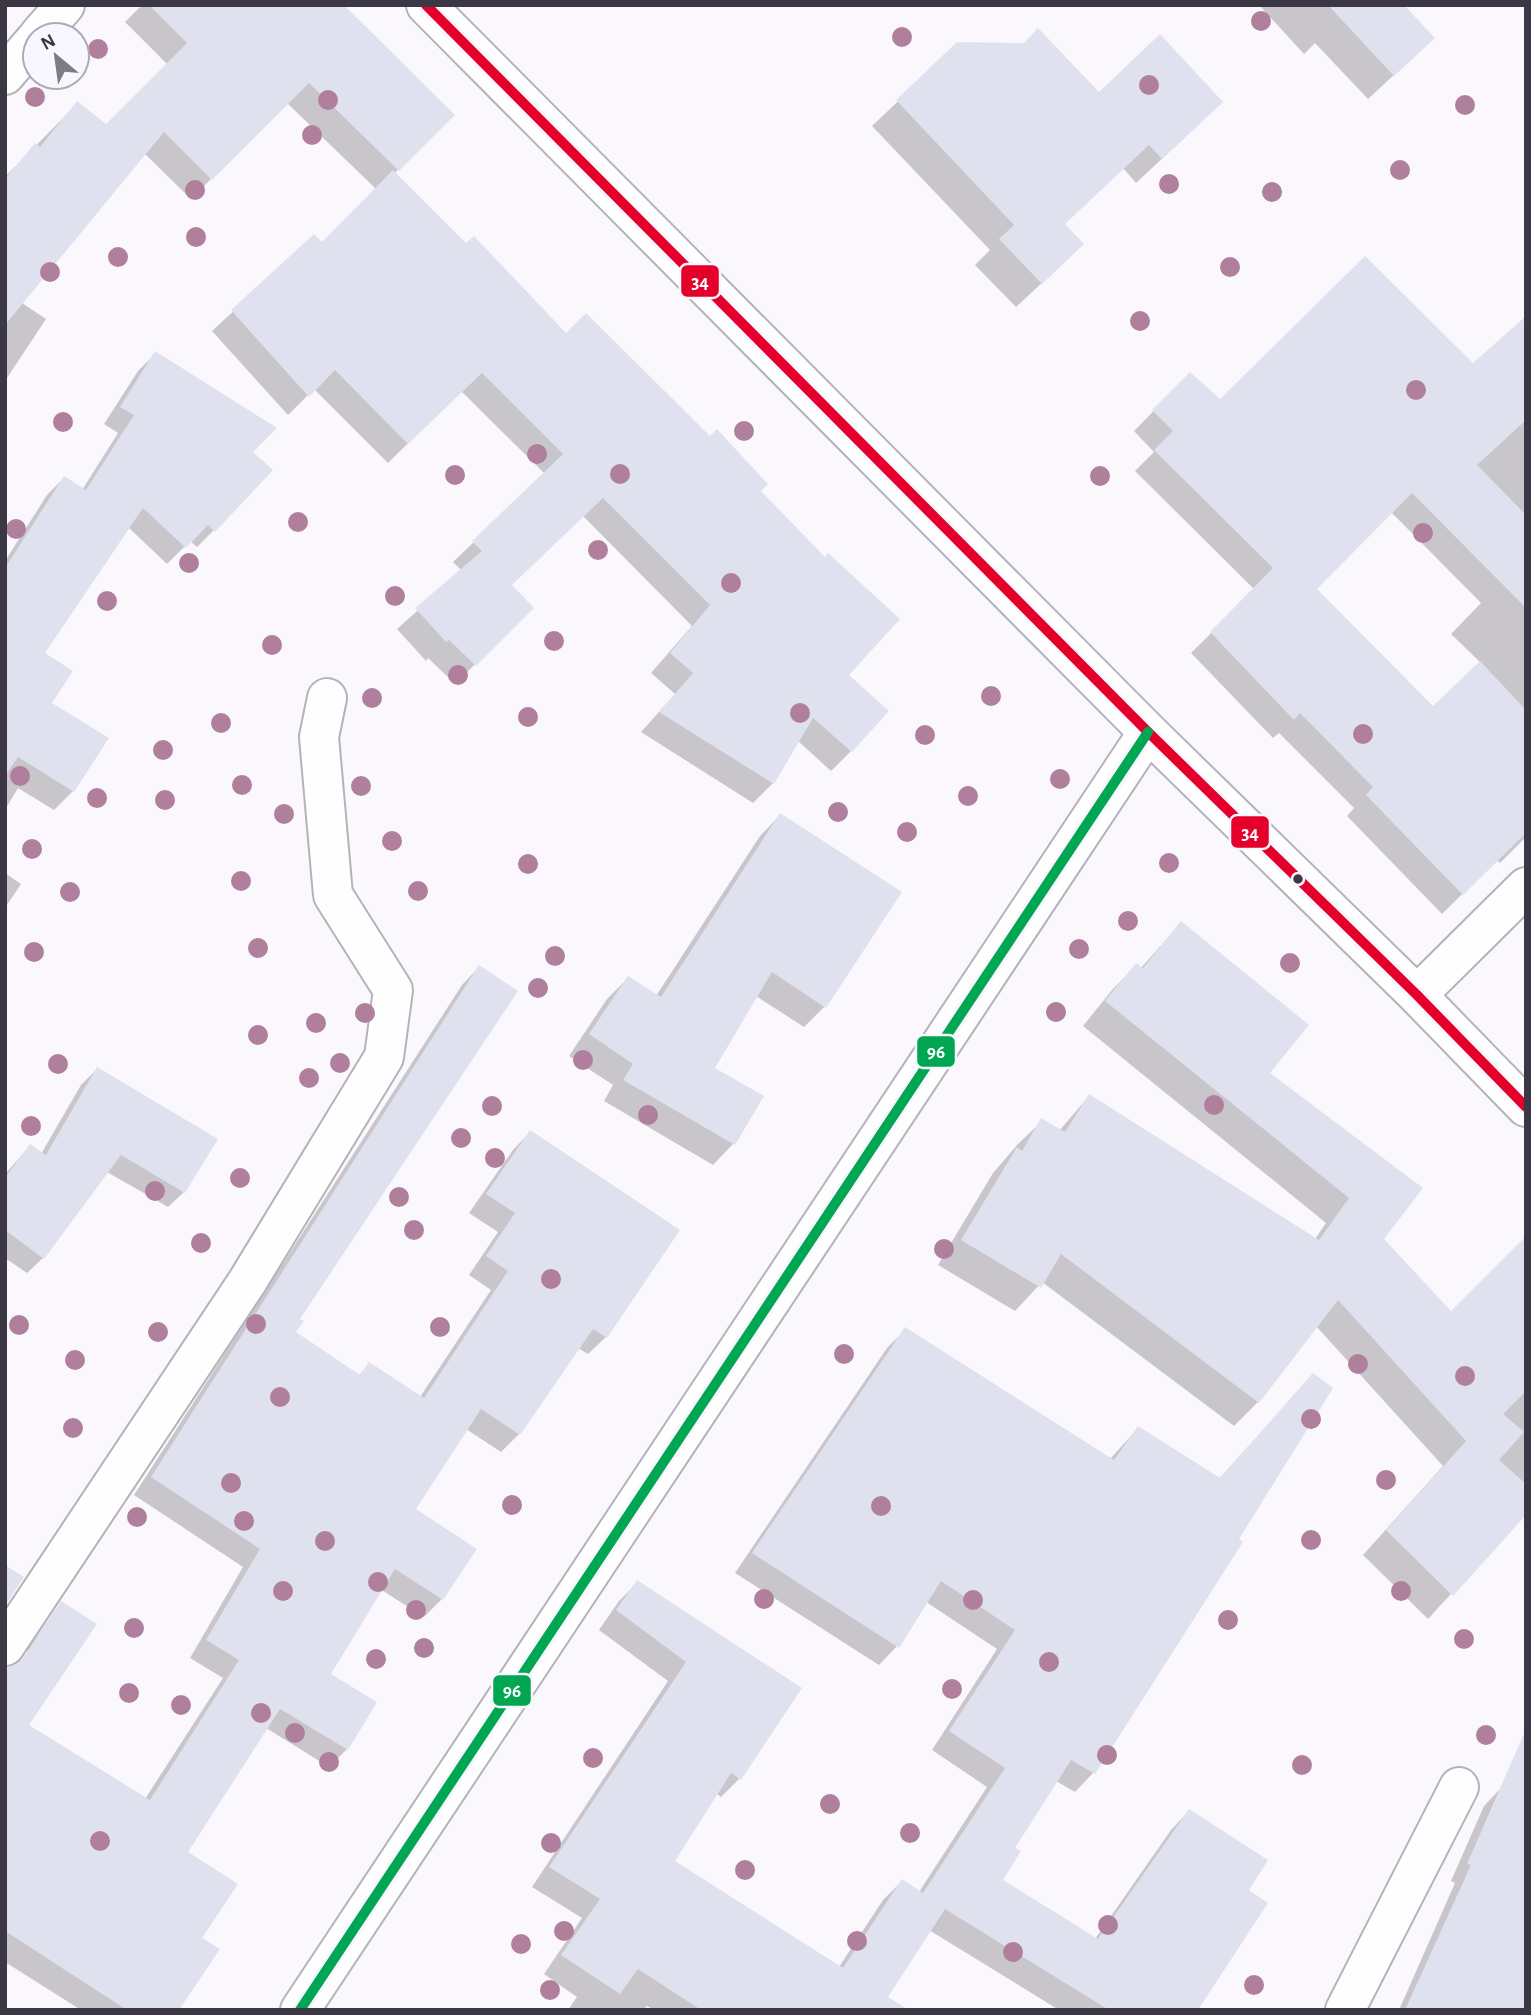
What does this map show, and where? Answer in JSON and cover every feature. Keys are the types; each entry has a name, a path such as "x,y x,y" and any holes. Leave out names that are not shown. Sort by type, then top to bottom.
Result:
{"street":[{"path":"51,21 65,5"},
{"path":"426,5 1148,732 1417,995 1526,1107"},
{"path":"5,75 21,56"},
{"path":"5,1646 247,1282 384,1057 393,990 333,895 319,737 327,698"},
{"path":"300,2010 1148,732"},
{"path":"1417,995 1526,887"},
{"path":"1345,2010 1459,1787"}],"building":[{"path":"149,5 344,5 455,115 399,171 309,83 212,180 164,132 5,325 5,179 35,143 40,147 77,101 106,124 187,43"},
{"path":"1328,5 1404,5 1435,38 1394,76"},
{"path":"1038,28 1099,92 1160,34 1223,102 1162,159 1149,145 1065,224 1084,244 1042,284 999,239 1014,225 896,100 957,42 1024,43"},
{"path":"393,170 466,243 474,236 566,333 586,313 710,436 717,429 768,484 761,491 825,557 828,553 900,619 849,675 889,711 852,752 813,718 774,784 659,712 693,673 670,653 710,605 603,498 512,585 534,608 476,666 449,640 446,642 415,608 482,551 472,541 563,454 482,373 408,444 335,370 309,397 231,310 314,234 322,242"},
{"path":"1365,256 1473,363 1526,316 1526,420 1477,465 1526,515 1526,608 1412,493 1317,589 1433,706 1480,661 1526,710 1526,833 1463,895 1366,795 1373,787 1300,713 1294,720 1210,632 1273,568 1154,450 1173,431 1152,410 1190,372 1220,399"},
{"path":"155,351 277,428 253,452 273,470 215,532 208,525 186,548 143,508 45,653 73,671 52,703 109,738 74,792 18,757 5,776 5,568 64,476 86,490 134,415 120,407"},
{"path":"780,813 902,892 826,1008 772,972 715,1068 764,1096 735,1145 623,1080 633,1064 589,1034 628,976 661,997"},
{"path":"1181,921 1309,1025 1270,1073 1423,1188 1384,1239 1451,1311 1526,1236 1526,1391 1503,1414 1524,1432 1499,1460 1526,1484 1526,1515 1453,1596 1386,1530 1466,1441 1338,1300 1259,1403 1061,1254 1041,1288 961,1240 1017,1147 1022,1151 1041,1118 1065,1132 1089,1094 1319,1240 1349,1198 1105,1001 1136,963 1143,968"},
{"path":"479,965 518,991 300,1319 304,1321 296,1332 360,1375 369,1362 424,1398 508,1271 486,1256 515,1213 486,1194 530,1130 680,1230 607,1338 593,1329 520,1435 481,1409 416,1509 477,1549 443,1600 395,1569 331,1674 377,1702 348,1750 280,1709 188,1852 238,1884 202,1938 220,1949 179,2010 127,2010 5,1931 5,1668 15,1665 23,1658 61,1601 97,1624 29,1725 150,1800 239,1660 206,1640 260,1549 151,1477"},
{"path":"97,1067 218,1139 185,1193 121,1155 44,1259 5,1230 5,1178 30,1144 46,1155"},
{"path":"905,1327 1114,1460 1138,1426 1220,1478 1313,1373 1333,1388 1239,1539 1243,1542 1095,1774 1071,1760 1015,1848 1021,1851 1003,1880 1098,1939 1189,1809 1268,1860 1249,1890 1268,1903 1198,2010 1109,2010 945,1909 888,1997 909,2010 701,2010 638,1969 620,1994 561,1955 600,1899 549,1867 686,1662 616,1610 637,1580 802,1688 741,1780 731,1773 675,1861 843,1968 902,1879 923,1893 1005,1768 949,1731 1015,1630 941,1581 899,1648 752,1553"},
{"path":"5,1565 24,1577 5,1606"},
{"path":"1526,1729 1526,2010 1405,2010 1471,1865 1467,1864"}],"transit line":[{"name":"34","path":"426,5 1148,732 1417,995 1526,1107"},
{"name":"96","path":"300,2010 1148,732"}]}
